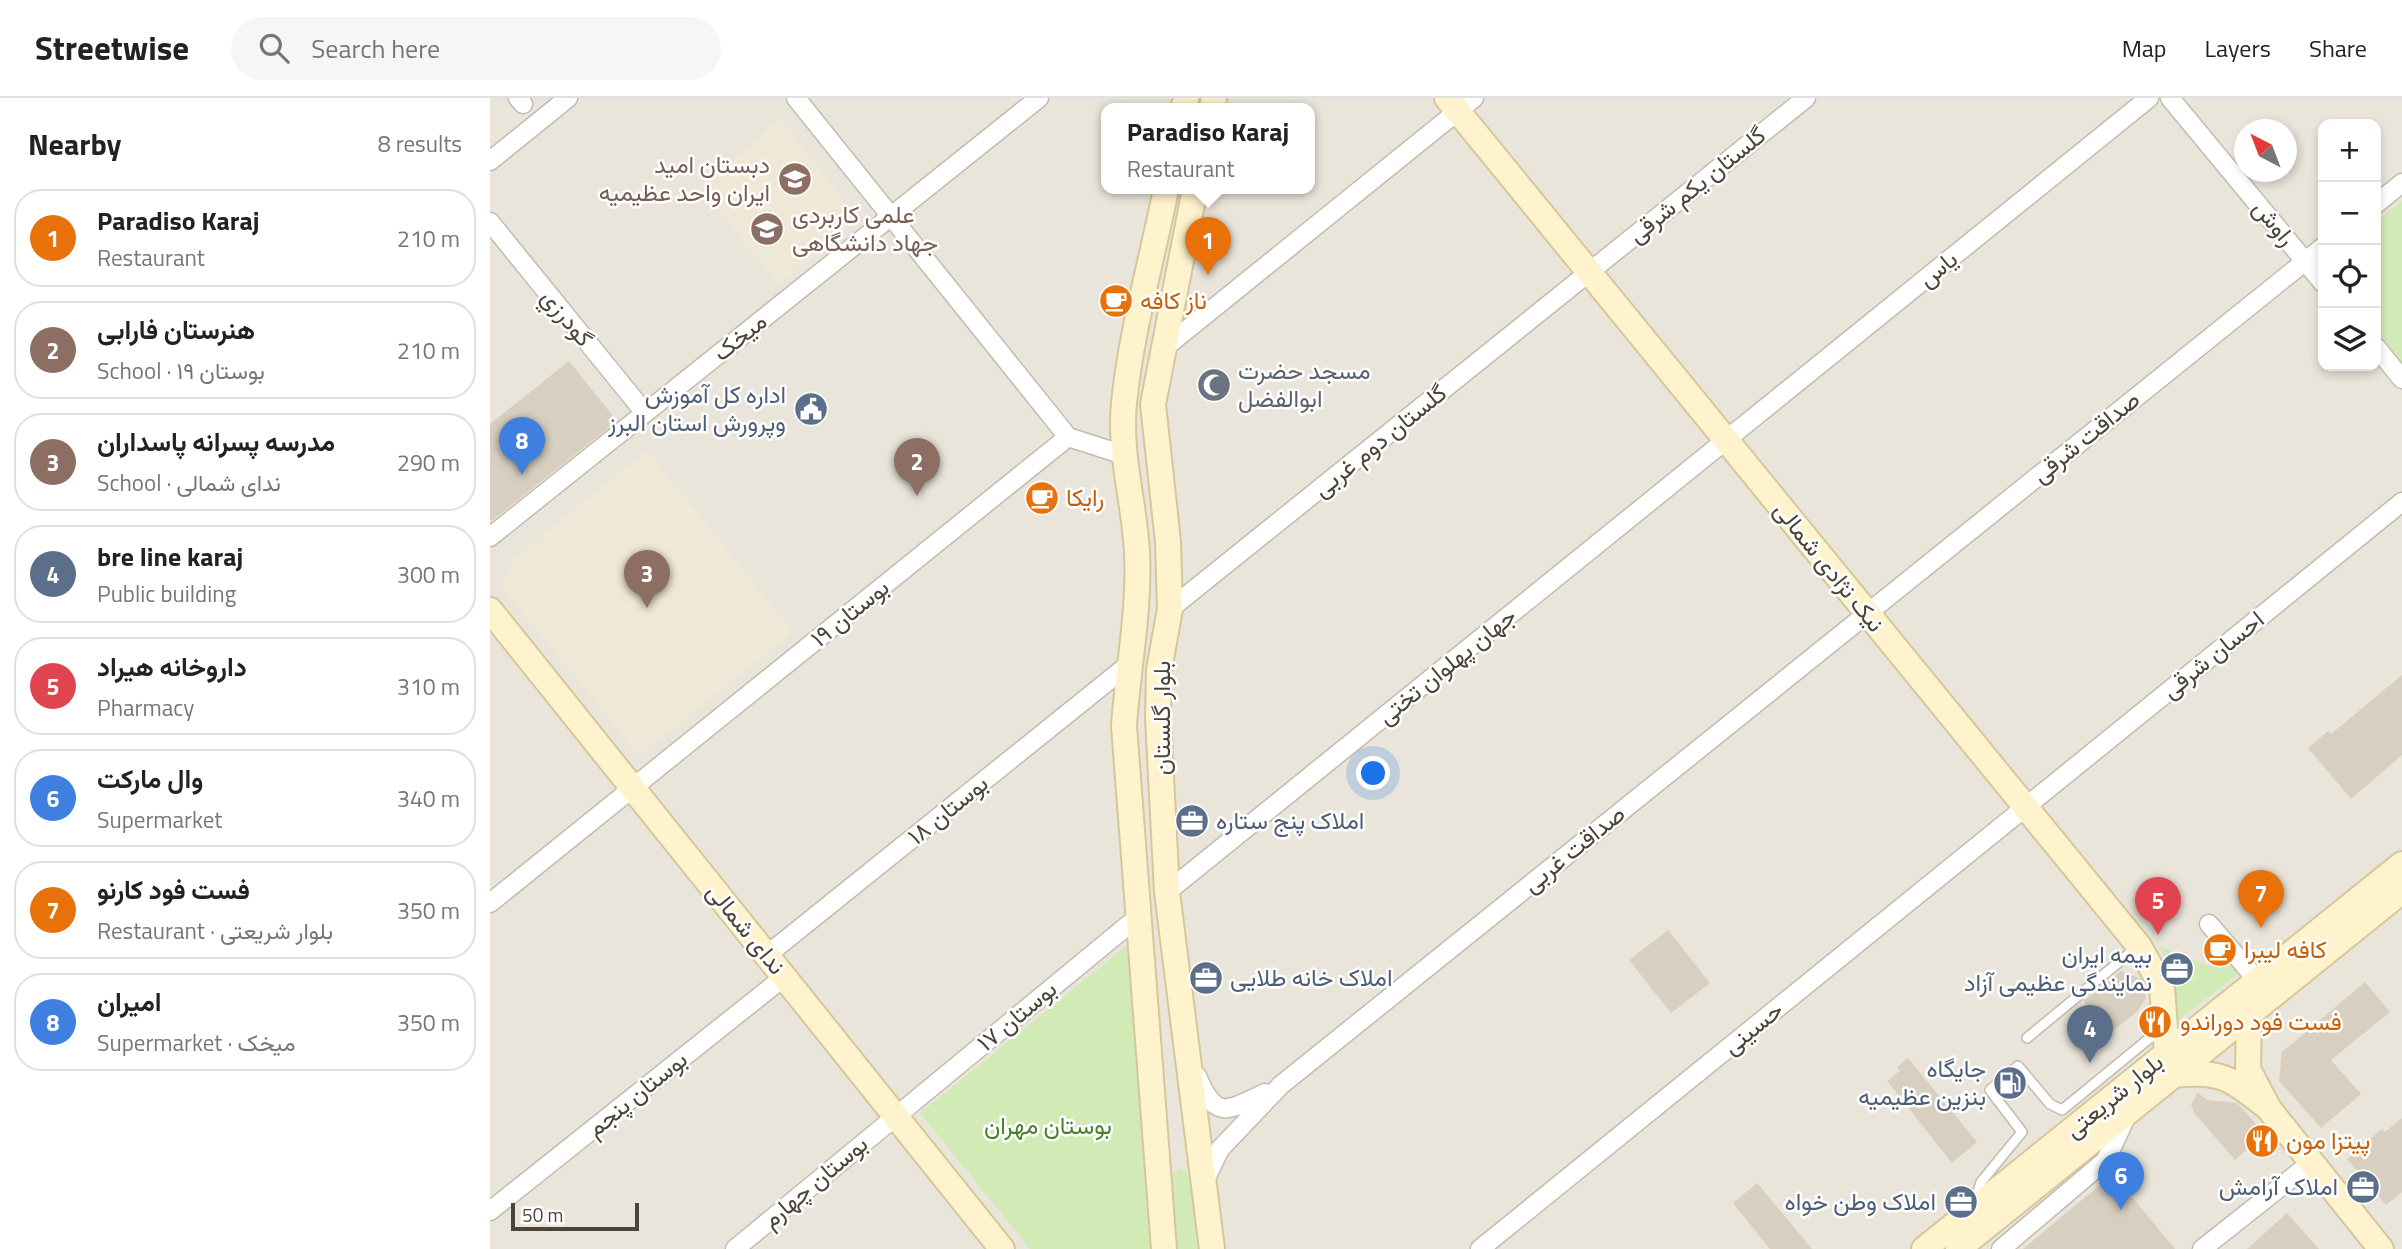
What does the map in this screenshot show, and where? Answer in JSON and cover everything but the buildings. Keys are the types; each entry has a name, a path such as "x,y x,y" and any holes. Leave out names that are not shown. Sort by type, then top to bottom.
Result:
{"main road":[{"name":"نیک نژادی شمالی","path":"1460,102 1589,272 2139,946 2161,987 2170,1064"},
{"name":"بلوار گلستان","path":"1164,1249 1124,726 1128,664 1138,611 1137,549 1124,455 1124,404 1165,194"},
{"name":"بلوار گلستان","path":"1194,194 1153,404 1168,542 1170,609 1159,670 1158,718 1167,892 1212,1249"},
{"name":"ندای شمالی","path":"490,610 1002,1249"},
{"name":"بلوار شریعتی","path":"1958,1249 2128,1112 2170,1064 2258,981 2402,864"},
{"name":"بلوار شریعتی","path":"1924,1249 2170,1064 2249,1014 2402,891"},
{"path":"2249,1014 2248,1069 2269,1109 2381,1249"},
{"path":"2170,1064 2219,1075 2243,1088 2269,1109"},
{"path":"1159,1186 1168,1164 1180,1158 1193,1163 1202,1182"}],"street":[{"path":"490,160 568,98"},
{"path":"796,98 1068,437 1124,455"},
{"name":"میخک","path":"490,537 1039,98"},
{"name":"گلستان یکم شرقی","path":"1589,272 1806,98"},
{"name":"یاس","path":"1726,440 2149,98"},
{"name":"راوش","path":"2170,98 2318,277"},
{"path":"1163,349 1460,102"},
{"path":"2381,200 2402,183"},
{"name":"گودرزي","path":"490,222 645,413"},
{"name":"صداقت شرقی","path":"1867,614 2318,251"},
{"name":"گلستان دوم غربی","path":"1170,609 1589,272"},
{"path":"2381,353 2402,379"},
{"name":"بوستان ۱۹","path":"490,903 1068,437"},
{"name":"جهان پهلوان تختی","path":"1167,892 1726,440"},
{"name":"احسان شرقی","path":"2025,808 2402,502"},
{"name":"صداقت غربی","path":"1202,1182 1220,1149 1281,1085 1867,614"},
{"name":"بوستان ۱۸","path":"767,955 1128,664"},
{"name":"حسینی","path":"1480,1249 2025,808"},
{"name":"بوستان ۱۷","path":"896,1116 1139,916"},
{"path":"2209,924 2258,981"},
{"name":"بوستان پنجم","path":"490,1211 784,976"},
{"name":"صداقت غربی","path":"1186,1051 1206,1099 1220,1110 1229,1110 1281,1085"},
{"path":"2001,1249 2106,1160 2128,1112"},
{"name":"بوستان چهارم","path":"735,1249 896,1116"},
{"path":"2202,1249 2312,1162"}],"lane":[{"path":"2027,1038 2139,946"},
{"path":"1973,1210 1981,1182 2022,1132 1990,1090 2018,1066 2050,1104 2062,1110 2166,1025"}],"shaded area":[{"path":"490,98 2402,98 2402,1249 490,1249"},
{"path":"780,119 849,206 845,232 778,285 701,188"},
{"path":"647,451 793,632 639,756 501,585 513,559"}],"green space":[{"path":"2402,201 2402,374 2381,349 2381,218"},
{"name":"بوستان مهران","path":"1129,944 1150,1249 1030,1249 920,1113"},
{"path":"2159,946 2209,966 2237,966 2241,972 2173,1024 2174,978"},
{"path":"1180,1169 1194,1176 1205,1249 1173,1249 1170,1176"}],"place":[{"name":"دبستان امید ایران واحد عظیمیه","path":"795,179"},
{"name":"علمی کاربردی جهاد دانشگاهی","path":"767,229"},
{"name":"Paradiso Karaj","path":"1208,275"},
{"name":"ناز کافه","path":"1116,301"},
{"name":"مسجد حضرت ابوالفضل","path":"1214,385"},
{"name":"اداره کل آموزش وپرورش استان البرز","path":"811,409"},
{"name":"امیران","path":"522,475"},
{"name":"هنرستان فارابی","path":"917,496"},
{"name":"رایکا","path":"1042,498"},
{"name":"مدرسه پسرانه پاسداران","path":"647,608"},
{"name":"املاک پنج ستاره","path":"1192,821"},
{"name":"فست فود کارنو","path":"2261,928"},
{"name":"داروخانه هیراد","path":"2158,935"},
{"name":"کافه لیبرا","path":"2220,950"},
{"name":"بیمه ایران نمایندگی عظیمی آزاد","path":"2177,969"},
{"name":"املاک خانه طلایی","path":"1206,978"},
{"name":"فست فود دوراندو","path":"2155,1022"},
{"name":"bre line karaj","path":"2090,1063"},
{"name":"جایگاه بنزین عظیمیه","path":"2010,1083"},
{"name":"پیتزا مون","path":"2262,1141"},
{"name":"املاک آرامش","path":"2363,1187"},
{"name":"املاک وطن خواه","path":"1961,1202"},
{"name":"وال مارکت","path":"2121,1210"}]}
